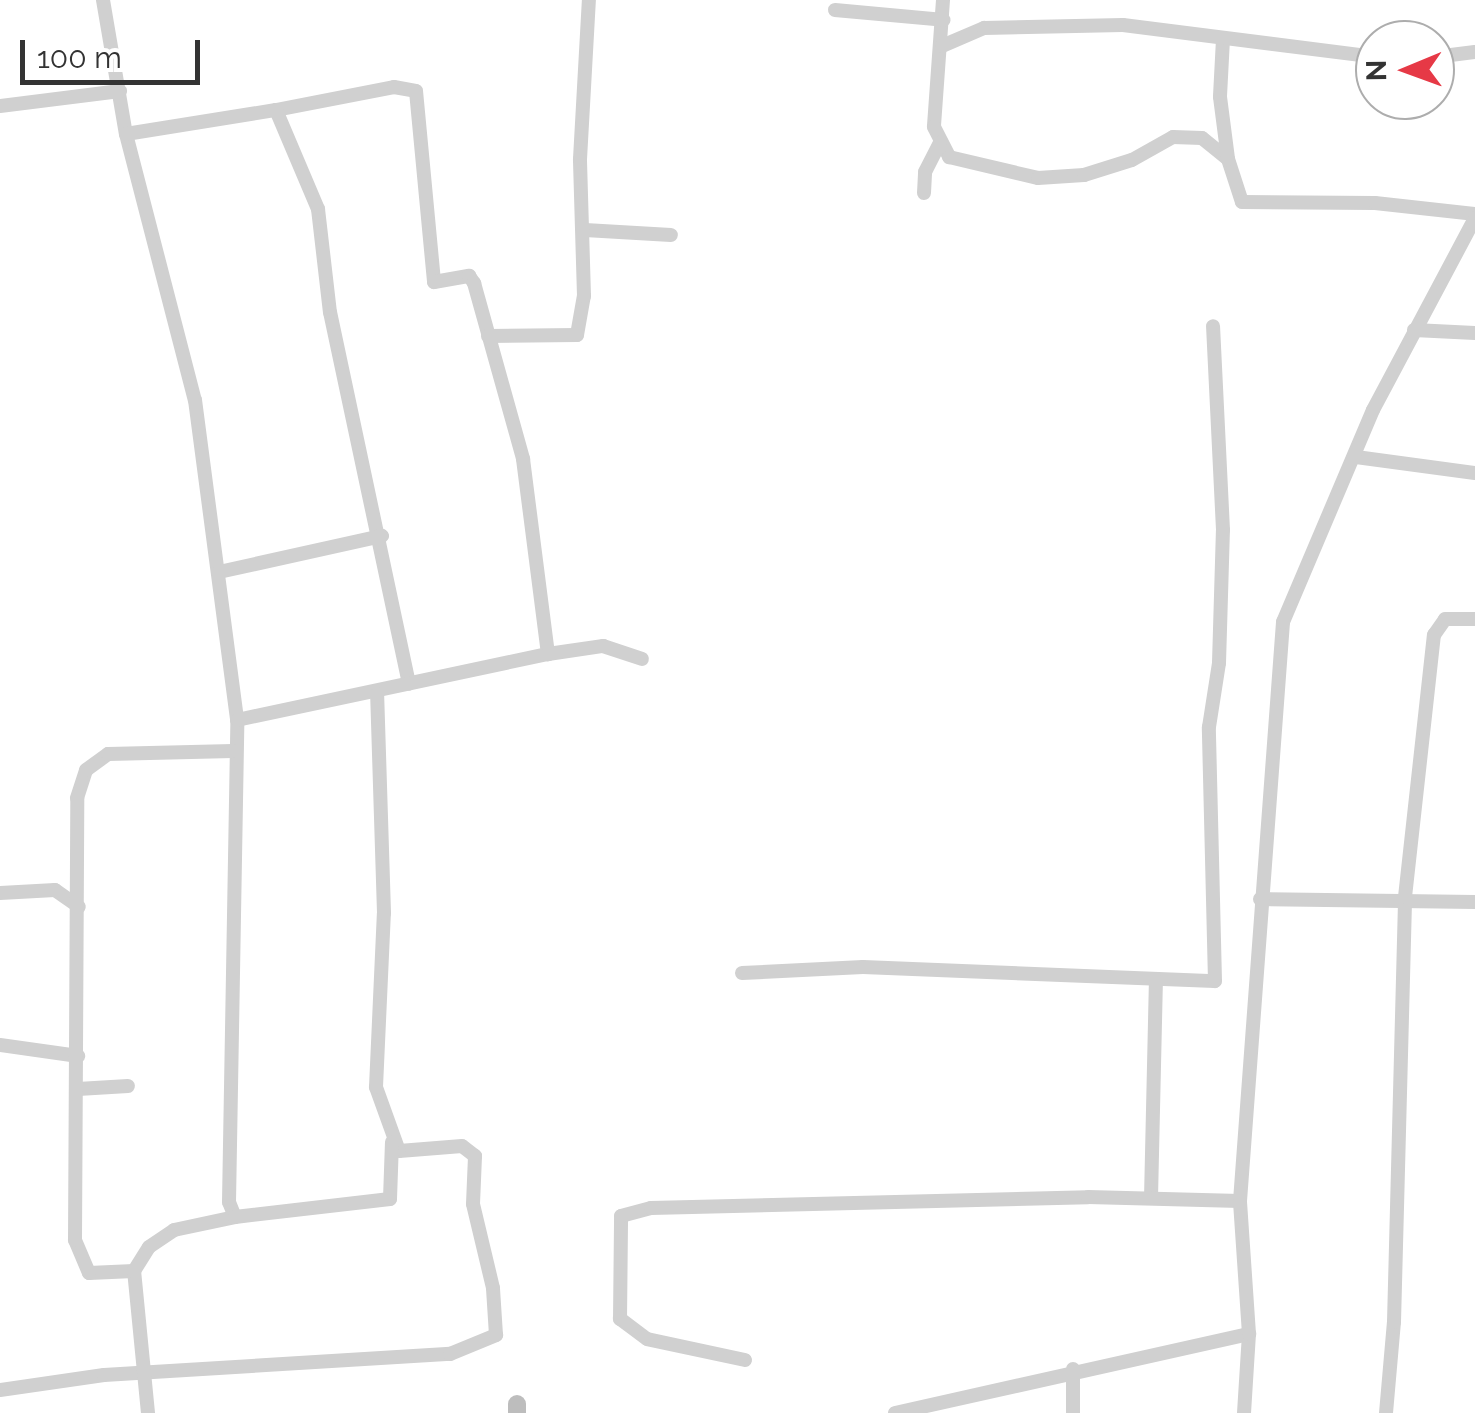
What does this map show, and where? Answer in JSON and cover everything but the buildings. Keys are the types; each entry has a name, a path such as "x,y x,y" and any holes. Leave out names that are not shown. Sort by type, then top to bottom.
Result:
{"street":[{"path":"102,0 126,134 195,400 237,720 233,751 236,972 229,1202 235,1216"},
{"path":"488,336 577,335 584,230 580,158 589,0"},
{"path":"942,0 944,20 934,126 950,157 1038,178 1084,176 1132,160 1173,137 1202,138 1228,158"},
{"path":"835,10 944,20"},
{"path":"942,46 984,28 1123,25 1355,54"},
{"path":"1223,40 1220,98 1228,158 1242,202 1375,202 1475,216 1414,330 1283,622 1240,1201 1249,1334 1244,1413"},
{"path":"126,134 394,87 416,91 434,282 472,278 523,459 548,654"},
{"path":"0,106 120,91"},
{"path":"276,110 318,209 330,312 382,536 410,684"},
{"path":"924,193 925,172 940,143"},
{"path":"584,230 671,235"},
{"path":"742,973 863,967 1215,980 1209,727 1219,664 1222,530 1213,326"},
{"path":"1414,330 1475,332"},
{"path":"1356,457 1475,472"},
{"path":"220,572 382,536"},
{"path":"1386,1413 1394,1322 1405,897 1434,635 1445,619 1475,619"},
{"path":"237,720 378,694 548,654 604,646 642,659"},
{"path":"148,1413 134,1271 160,1237 235,1216 390,1199 392,1140 376,1087 384,913 378,694"},
{"path":"134,1271 89,1273 75,1240 77,798 93,760 108,754 233,751"},
{"path":"0,893 54,890 79,907"},
{"path":"1260,899 1405,897 1475,902"},
{"path":"1151,1198 1156,980"},
{"path":"0,1045 78,1056"},
{"path":"78,1089 128,1086"},
{"path":"0,1390 145,1374 450,1354 496,1335 493,1288 473,1204 475,1156 462,1146 404,1154 392,1140"},
{"path":"745,1360 647,1339 620,1319 621,1216 651,1208 1151,1198 1240,1201"},
{"path":"895,1413 1074,1369 1249,1334"},
{"path":"1073,1413 1074,1369"}]}
